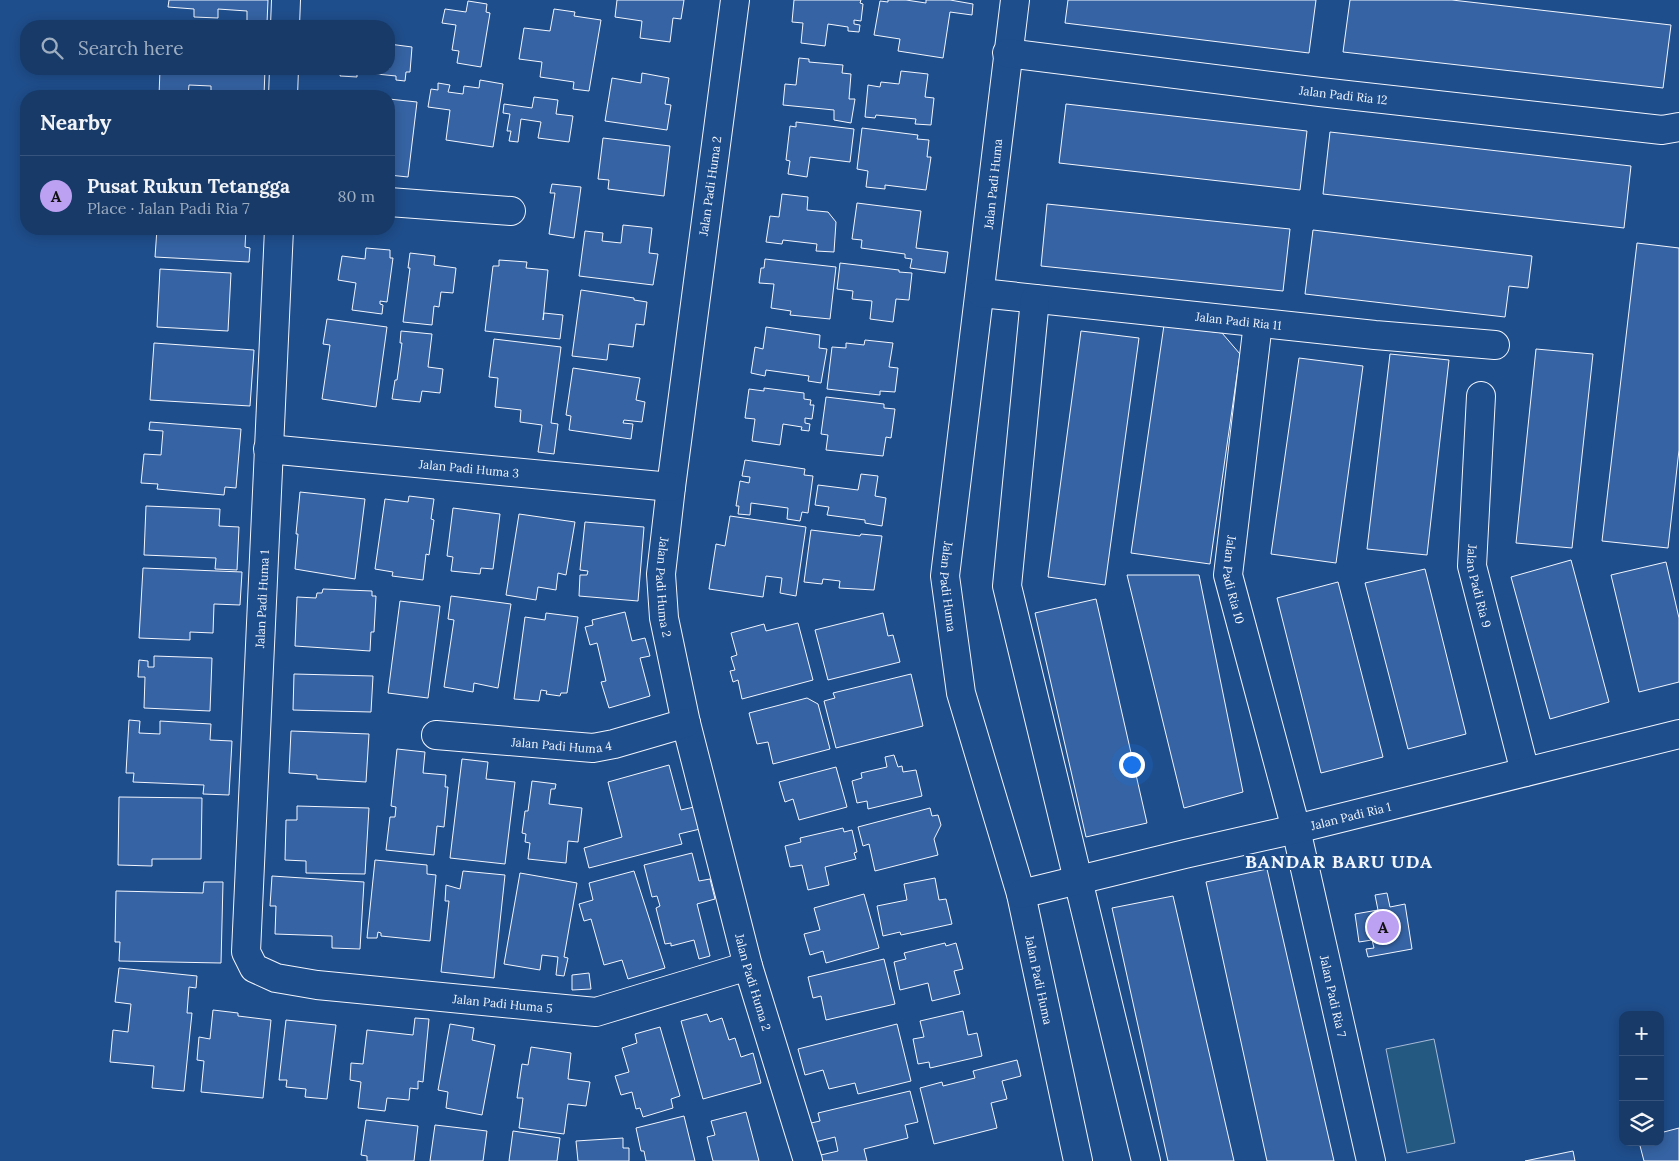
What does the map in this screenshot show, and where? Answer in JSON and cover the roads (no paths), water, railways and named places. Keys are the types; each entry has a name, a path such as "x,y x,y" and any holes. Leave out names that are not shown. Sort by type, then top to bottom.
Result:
{"street":[{"path":"285,20 286,0"},
{"name":"Jalan Padi Huma 2","path":"735,0 661,574 664,618 686,723 748,966 808,1161"},
{"name":"Jalan Padi Huma","path":"1015,0 1007,53 980,294 945,576 961,693 1021,894 1073,1160"},
{"name":"Jalan Padi Ria 12","path":"1007,53 1320,92 1623,126 1662,130 1679,127"},
{"path":"283,90 284,75"},
{"path":"395,202 511,211"},
{"name":"Jalan Padi Huma 1","path":"254,968 246,952 278,235"},
{"name":"Jalan Padi Ria 11","path":"980,294 1495,346"},
{"path":"1035,299 1007,586 1017,634 1079,880 1146,1161"},
{"name":"Jalan Padi Ria 10","path":"1258,323 1228,575 1296,830"},
{"name":"Jalan Padi Ria 9","path":"1481,396 1472,566 1525,772"},
{"name":"Jalan Padi Huma 3","path":"268,450 671,487"},
{"name":"Jalan Padi Huma 4","path":"436,735 593,748 614,744 686,723"},
{"name":"Jalan Padi Ria 1","path":"1021,894 1296,830 1679,734"},
{"name":"Jalan Padi Ria 7","path":"1296,830 1371,1161"},
{"name":"Jalan Padi Huma 5","path":"254,968 276,978 317,985 596,1012 748,966"}],"place":[{"name":"Pusat Rukun Tetangga","path":"1383,927"}],"district":[{"name":"BANDAR BARU UDA","path":"1339,861"}]}
